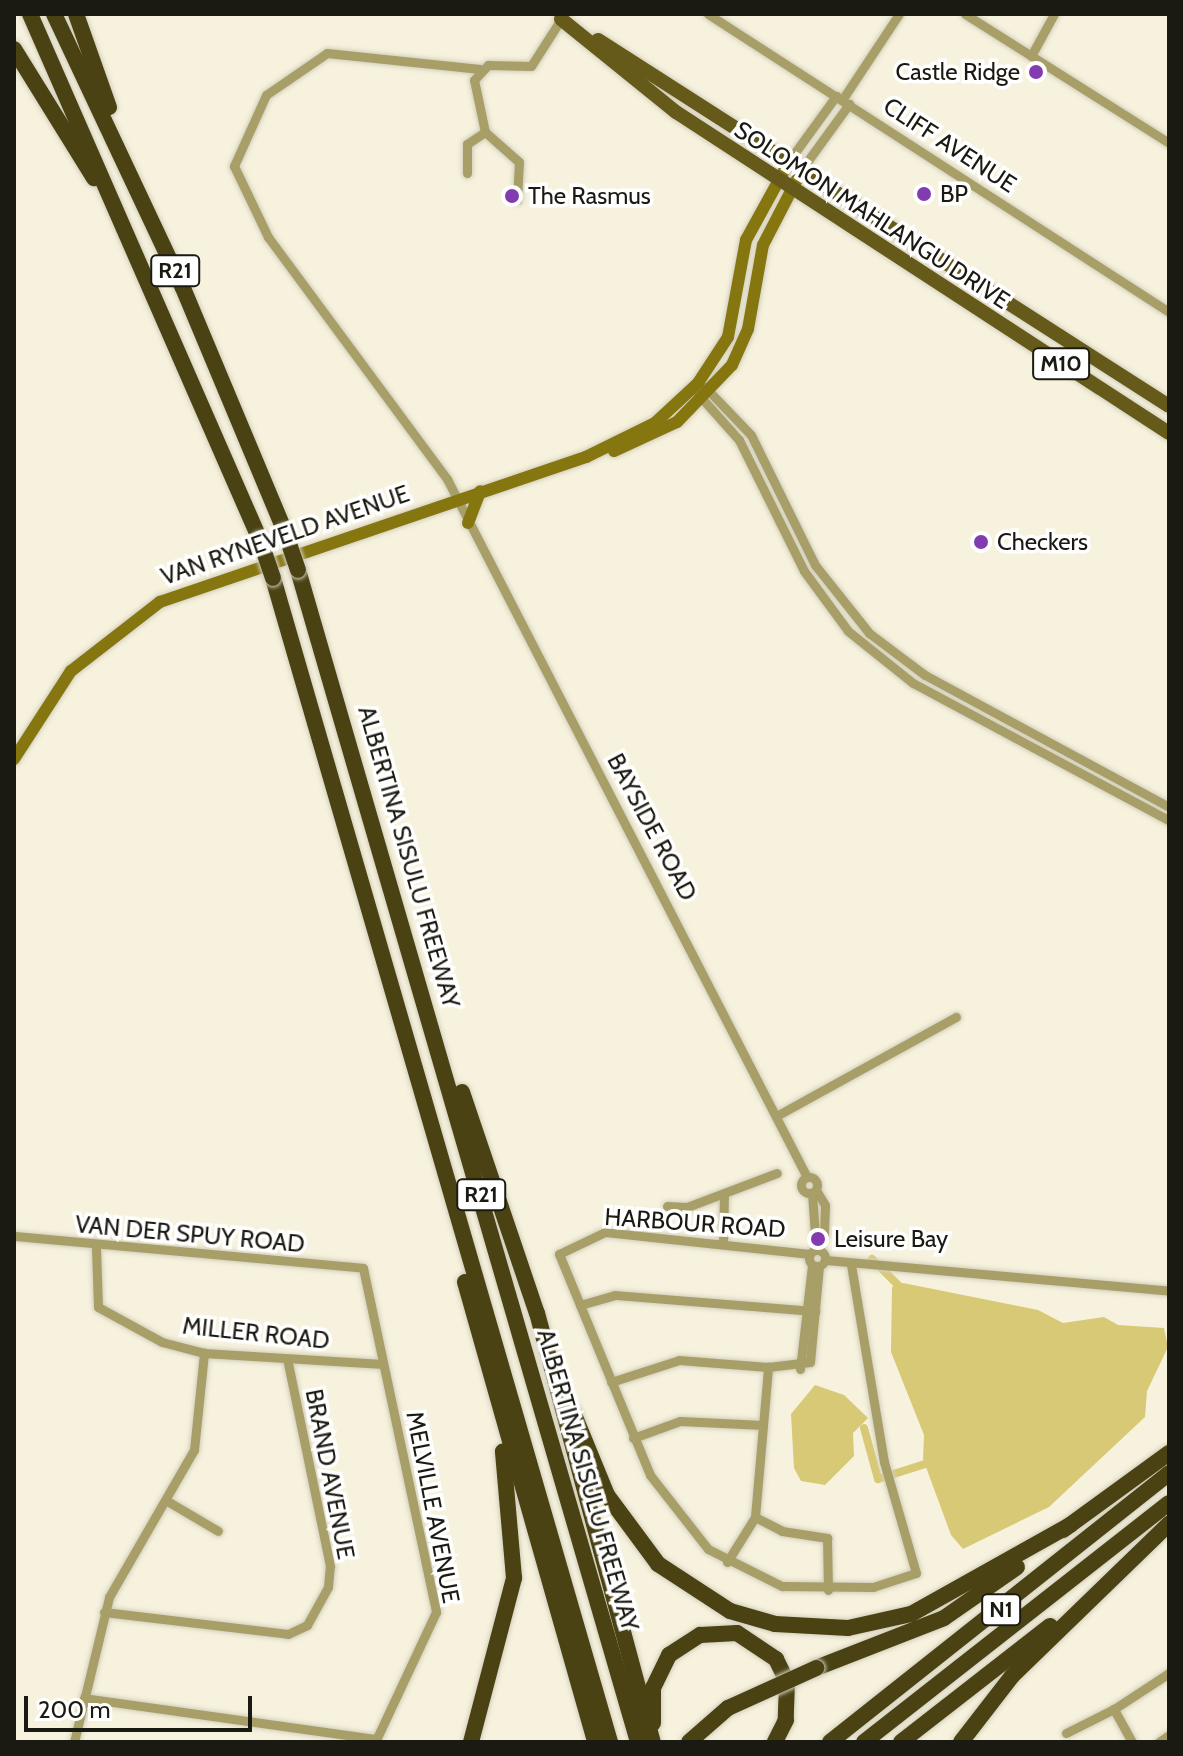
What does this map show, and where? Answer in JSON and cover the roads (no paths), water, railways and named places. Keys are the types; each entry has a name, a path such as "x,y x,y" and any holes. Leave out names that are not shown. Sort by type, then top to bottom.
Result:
{"highway":[{"name":"ALBERTINA SISULU FREEWAY","path":"30,14 158,296 273,578 610,1742"},
{"name":"ALBERTINA SISULU FREEWAY","path":"57,14 64,36 183,288 298,570 391,874 638,1742"},
{"path":"76,14 183,288"},
{"path":"14,49 50,97 158,296"},
{"path":"391,874 537,1313 586,1449 630,1533 681,1582 730,1611 818,1630 877,1625 941,1603 1070,1525"},
{"path":"362,877 479,1336 595,1742"},
{"path":"537,1313 653,1742"},
{"path":"471,1742 504,1633 516,1555 479,1336"},
{"path":"689,1742 728,1708 816,1668 944,1618 1169,1453"},
{"name":"N1","path":"830,1742 1169,1473"},
{"name":"N1","path":"864,1742 1169,1503"},
{"path":"961,1742 1012,1676 1169,1524"},
{"path":"901,1742 1128,1562"},
{"path":"653,1742 659,1671 684,1643 718,1631 759,1643 776,1659 789,1699 775,1742"}],"main road":[{"name":"SOLOMON MAHLANGU DRIVE","path":"557,17 798,162 1169,406"},
{"name":"SOLOMON MAHLANGU DRIVE","path":"557,17 676,112 1169,433"},
{"name":"VAN RYNEVELD AVENUE","path":"586,457 655,423 695,386 734,322 746,240 776,178 798,162"},
{"name":"VAN RYNEVELD AVENUE","path":"14,759 71,671 160,602 480,491 586,457 642,443 709,396 744,343 763,245 792,189 798,162"},
{"path":"468,523 480,491"}],"street":[{"name":"CLIFF AVENUE","path":"708,14 1169,312"},
{"path":"798,162 899,14"},
{"path":"965,14 1169,143"},
{"path":"1031,56 1054,14"},
{"name":"BAYSIDE ROAD","path":"557,17 531,66 480,69 327,53 266,95 235,155 268,237 447,479 455,500 780,1114 807,1177 801,1188 814,1192 825,1205 818,1250"},
{"path":"480,69 473,87 485,132 519,162 517,200"},
{"path":"798,162 843,100"},
{"path":"467,173 467,144 485,132"},
{"path":"695,386 751,435 815,565 869,633 925,675 1169,807"},
{"path":"709,396 739,440 821,600 857,639 913,683 1169,820"},
{"path":"780,1114 956,1017"},
{"path":"667,1206 724,1194 777,1173"},
{"path":"723,1244 724,1194"},
{"name":"HARBOUR ROAD","path":"580,1305 567,1275 561,1249 601,1233 818,1250 851,1264 1169,1291"},
{"name":"VAN DER SPUY ROAD","path":"14,1236 96,1249 363,1268"},
{"name":"MILLER ROAD","path":"96,1249 93,1296 101,1311 162,1342 204,1353 383,1364"},
{"path":"611,1382 679,1360 800,1369 810,1362 811,1311 818,1250"},
{"path":"811,1311 615,1295 580,1305 650,1475 727,1562 769,1583 828,1590 916,1576 887,1473 851,1264"},
{"name":"MELVILLE AVENUE","path":"363,1268 436,1612 375,1741"},
{"path":"74,1742 104,1612 194,1450 204,1353"},
{"name":"BRAND AVENUE","path":"104,1612 288,1634 312,1618 330,1566 287,1359"},
{"path":"727,1562 755,1517 768,1367"},
{"path":"633,1438 690,1420 763,1425"},
{"path":"167,1501 218,1531"},
{"path":"755,1517 782,1531 827,1538 828,1590"},
{"path":"1066,1733 1114,1709 1169,1673"},
{"path":"84,1698 375,1741"},
{"path":"1114,1709 1132,1742"},
{"path":"1159,1742 1169,1735"}],"waterway":[{"path":"872,1259 898,1285"},
{"path":"864,1428 878,1479 925,1464"}],"place":[{"name":"Castle Ridge","path":"1036,72"},
{"name":"BP","path":"924,194"},
{"name":"The Rasmus","path":"512,196"},
{"name":"Checkers","path":"981,542"},
{"name":"Leisure Bay","path":"818,1239"}]}
